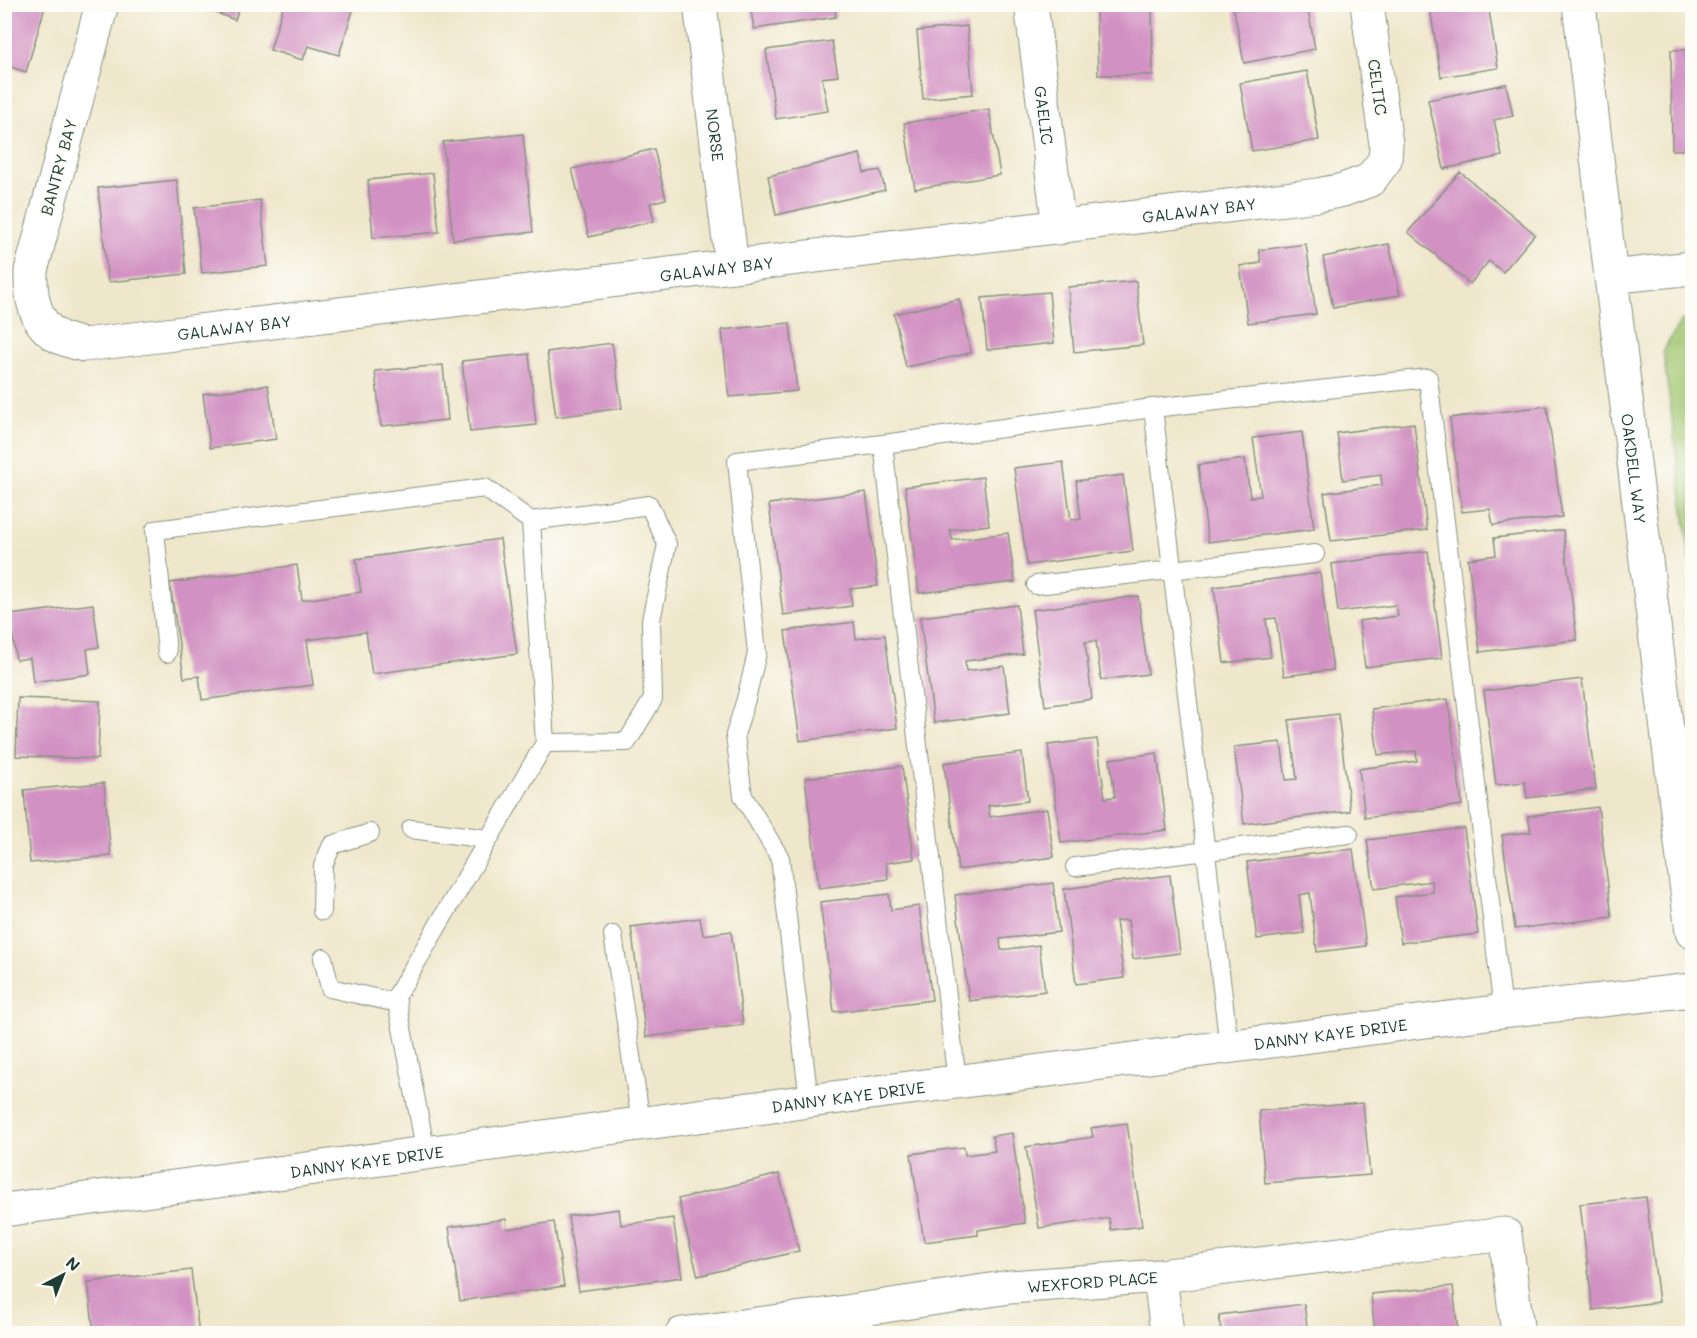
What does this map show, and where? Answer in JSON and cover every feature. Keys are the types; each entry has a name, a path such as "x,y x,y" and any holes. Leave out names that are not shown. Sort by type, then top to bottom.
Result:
{"street":[{"name":"BANTRY BAY","path":"47,328 35,310 30,293 31,271 102,4"},
{"name":"NORSE","path":"700,4 732,266"},
{"name":"GAELIC","path":"1031,4 1059,228"},
{"name":"CELTIC","path":"1367,4 1386,144 1385,160 1380,167"},
{"name":"OAKDELL WAY","path":"1579,4 1611,277 1685,811 1692,933"},
{"name":"GALAWAY BAY","path":"47,328 60,338 84,345 1059,228 1318,195 1343,190 1370,180 1380,167"},
{"path":"1611,277 1692,268"},
{"name":"DANNY KAYE DRIVE","path":"4,1210 809,1101 1503,1011 1692,990"},
{"name":"WEXFORD PLACE","path":"681,1334 826,1324 1010,1287 1160,1276 1505,1234 1518,1334"},
{"path":"1160,1276 1167,1334"}],"lane":[{"path":"809,1101 780,858 743,796 735,735 757,652 737,461 1153,408 1428,378 1503,1011"},
{"path":"1153,408 1229,1047"},
{"path":"883,444 957,1082"},
{"path":"167,653 155,530 485,488 531,521 649,506 667,544 651,620 653,699 627,742 545,742"},
{"path":"426,1153 396,997 545,742 531,521"},
{"path":"1036,585 1315,554"},
{"path":"411,829 488,839"},
{"path":"322,911 323,866 332,845 370,833"},
{"path":"1075,867 1349,834"},
{"path":"613,935 641,1123"},
{"path":"323,958 330,988 398,1003"}],"green space":[{"path":"1692,317 1692,573 1663,351 1681,321"}],"building":[{"path":"4,4 37,4 45,7 26,72 4,65"},
{"path":"193,4 240,4 235,20"},
{"path":"284,4 355,4 339,55 308,46 303,60 270,50"},
{"path":"750,4 834,4 836,17 754,29"},
{"path":"1233,4 1307,4 1315,49 1244,63"},
{"path":"1452,4 1488,4 1498,68 1441,77 1430,8"},
{"path":"1152,6 1153,75 1098,75 1096,8"},
{"path":"967,26 973,94 923,99 917,31"},
{"path":"832,41 838,76 822,78 828,111 776,119 766,50"},
{"path":"1671,50 1692,50 1692,150 1672,150"},
{"path":"1307,71 1319,140 1252,151 1240,83"},
{"path":"1506,84 1513,116 1494,120 1502,156 1444,169 1428,100"},
{"path":"989,109 1000,175 915,189 904,123"},
{"path":"523,134 533,232 453,240 443,142"},
{"path":"654,149 666,199 650,203 654,221 589,237 572,169"},
{"path":"860,154 864,173 880,170 885,190 776,215 768,176"},
{"path":"1460,172 1535,234 1503,272 1489,261 1470,284 1408,232"},
{"path":"433,173 439,232 373,238 368,180"},
{"path":"177,180 186,274 108,282 98,188"},
{"path":"260,200 268,266 202,273 194,208"},
{"path":"1306,244 1316,314 1248,323 1240,266 1261,263 1259,250"},
{"path":"1389,244 1400,295 1333,308 1323,257"},
{"path":"1136,281 1143,345 1074,352 1068,287"},
{"path":"1049,292 1054,343 987,350 982,298"},
{"path":"959,299 971,353 906,367 894,314"},
{"path":"790,323 797,391 729,397 722,330"},
{"path":"612,343 622,408 556,417 547,352"},
{"path":"529,354 536,425 470,432 462,361"},
{"path":"443,365 448,420 381,426 375,371"},
{"path":"268,385 276,439 210,448 203,394"},
{"path":"1547,406 1562,517 1493,525 1490,509 1462,512 1450,418"},
{"path":"1414,423 1427,530 1331,541 1324,493 1382,485 1381,475 1343,480 1337,433"},
{"path":"1302,432 1314,529 1208,542 1198,465 1245,459 1250,497 1261,496 1253,438"},
{"path":"1063,462 1071,520 1081,519 1076,481 1123,475 1133,551 1027,565 1014,468"},
{"path":"983,477 989,525 950,530 952,540 1008,533 1015,582 919,593 905,487"},
{"path":"866,492 878,586 850,589 852,606 783,615 769,504"},
{"path":"1563,530 1577,640 1480,652 1468,559 1496,555 1494,538"},
{"path":"500,539 517,654 372,674 366,632 307,640 313,685 202,700 199,676 184,678 170,583 297,565 302,600 361,592 356,559"},
{"path":"1428,551 1442,658 1365,667 1359,621 1398,616 1396,605 1338,612 1332,564"},
{"path":"1320,573 1333,670 1284,676 1276,618 1266,619 1271,657 1224,663 1214,587"},
{"path":"1138,596 1148,674 1101,680 1096,641 1085,642 1092,699 1045,706 1032,610"},
{"path":"93,604 99,647 87,649 90,674 33,682 30,658 16,660 10,615"},
{"path":"1017,605 1023,654 965,661 966,671 1004,666 1010,713 934,723 920,617"},
{"path":"854,622 856,639 885,635 897,728 800,741 785,631"},
{"path":"1582,679 1596,789 1527,798 1525,782 1496,785 1484,691"},
{"path":"18,698 100,701 98,759 16,756"},
{"path":"1448,699 1462,805 1365,818 1359,769 1417,761 1416,751 1378,755 1372,709"},
{"path":"1338,714 1350,811 1244,824 1234,747 1281,742 1286,780 1297,779 1289,720"},
{"path":"1097,739 1105,798 1115,797 1110,759 1157,753 1167,830 1061,843 1048,745"},
{"path":"1022,753 1028,801 988,806 990,817 1047,809 1054,857 958,870 944,763"},
{"path":"902,766 914,859 886,863 888,879 819,888 805,778"},
{"path":"104,783 111,856 30,863 24,790"},
{"path":"1598,807 1612,917 1515,929 1502,835 1531,832 1528,816"},
{"path":"1464,828 1478,934 1401,943 1395,897 1433,892 1432,881 1374,889 1367,840"},
{"path":"1353,849 1366,946 1317,952 1310,893 1299,895 1304,933 1257,939 1247,862"},
{"path":"1170,875 1180,953 1133,959 1128,920 1116,921 1124,978 1076,984 1064,889"},
{"path":"1053,883 1059,932 1000,939 1001,950 1039,945 1045,991 969,1001 955,895"},
{"path":"889,894 891,910 919,906 932,1000 834,1012 820,902"},
{"path":"700,918 703,935 731,931 743,1025 646,1037 631,927"},
{"path":"1363,1103 1370,1175 1265,1183 1259,1111"},
{"path":"1127,1123 1142,1226 1111,1230 1109,1218 1039,1228 1026,1147 1093,1137 1091,1128"},
{"path":"1012,1133 1025,1223 978,1230 978,1235 924,1242 911,1154 964,1147 965,1155 995,1151 992,1136"},
{"path":"779,1174 799,1251 698,1276 678,1199"},
{"path":"1646,1197 1659,1302 1593,1310 1580,1204"},
{"path":"619,1209 621,1225 673,1218 682,1277 579,1291 568,1216"},
{"path":"506,1219 507,1229 554,1222 564,1286 460,1301 449,1227"},
{"path":"191,1270 199,1334 94,1334 88,1282"},
{"path":"1453,1286 1458,1334 1375,1334 1371,1294"},
{"path":"1304,1304 1308,1334 1222,1334 1219,1315"}]}
